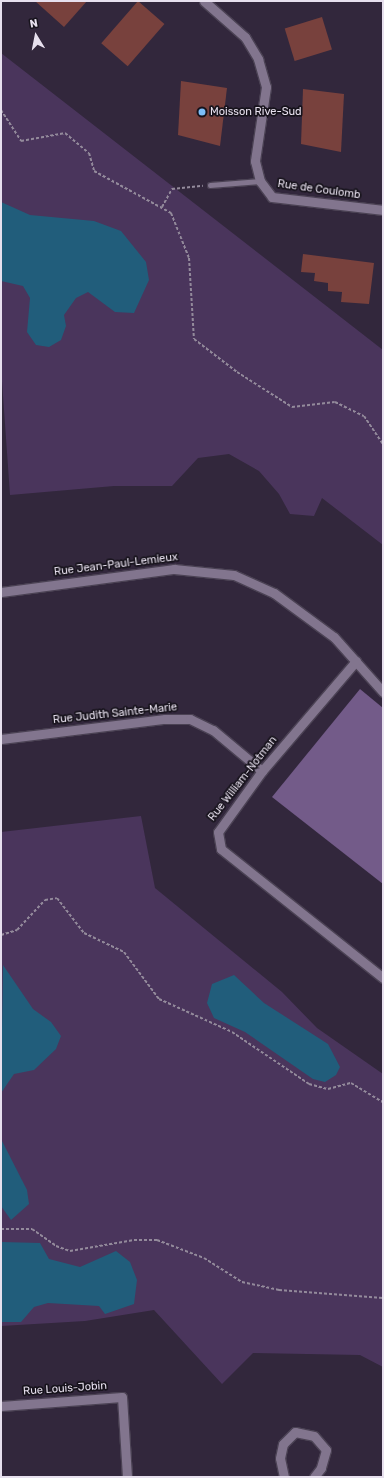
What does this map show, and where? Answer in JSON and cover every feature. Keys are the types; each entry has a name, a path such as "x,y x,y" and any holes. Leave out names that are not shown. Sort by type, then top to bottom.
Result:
{"street":[{"path":"204,1 245,38 258,59 266,87 255,161 260,181"},
{"name":"Rue de Coulomb","path":"260,181 272,196 383,210"},
{"name":"Rue Jean-Paul-Lemieux","path":"1,592 174,569 219,572 248,580 274,593 334,637 383,692"},
{"name":"Rue William-Notman","path":"356,661 262,771 218,832 221,849 383,978"},
{"name":"Rue Judith Sainte-Marie","path":"1,739 165,719 190,719 213,730 262,771"},
{"name":"Rue Louis-Jobin","path":"1,1406 122,1397 127,1477"},
{"path":"284,1477 280,1458 283,1444 295,1432 314,1436 326,1450 321,1468 314,1477"}],"lane":[{"path":"210,185 260,181"}],"path":[{"path":"1,110 21,141 65,133 89,153 94,171 171,213 189,258 194,339 236,372 292,407 335,402 364,416 383,444"},
{"path":"162,207 172,189 210,185"},
{"path":"1,935 17,930 45,900 57,898 84,933 113,944 129,956 159,999 232,1032 309,1084 328,1089 351,1083 383,1102"},
{"path":"1,1229 32,1229 56,1246 70,1251 128,1240 157,1240 204,1258 242,1282 279,1290 383,1298"}],"shaded area":[{"path":"1,53 383,350 383,545 322,498 314,516 290,514 279,494 259,471 229,454 198,458 172,486 114,486 10,495 1,367"},
{"path":"360,689 383,708 383,884 272,797"},
{"path":"141,816 155,888 282,992 317,1028 383,1074 383,1367 360,1355 253,1353 222,1384 154,1310 85,1321 1,1326 1,832"}],"water":[{"path":"1,202 30,215 94,221 121,231 146,262 149,280 134,313 115,312 88,292 76,298 64,315 66,326 61,340 49,347 36,345 27,332 30,298 23,286 1,281"},
{"path":"3,965 33,1009 51,1022 61,1036 56,1049 34,1070 14,1074 1,1093"},
{"path":"234,975 264,1003 328,1044 340,1067 336,1075 325,1082 313,1079 245,1032 214,1018 207,1003 212,984"},
{"path":"1,1139 27,1190 29,1204 11,1220 1,1206"},
{"path":"1,1242 40,1243 49,1259 80,1267 116,1251 130,1262 137,1280 134,1304 105,1314 99,1306 48,1303 34,1307 21,1322 1,1322"}],"building":[{"path":"35,1 87,1 64,27"},
{"path":"138,1 164,24 128,66 101,43"},
{"path":"322,17 332,50 295,61 285,28"},
{"name":"Moisson Rive-Sud","path":"181,81 227,88 220,146 178,135"},
{"path":"303,89 344,94 341,152 301,144"},
{"path":"303,254 374,263 369,304 341,302 342,292 328,291 328,283 314,281 315,273 301,272"}],"place":[{"name":"Moisson Rive-Sud","path":"202,112"}]}
